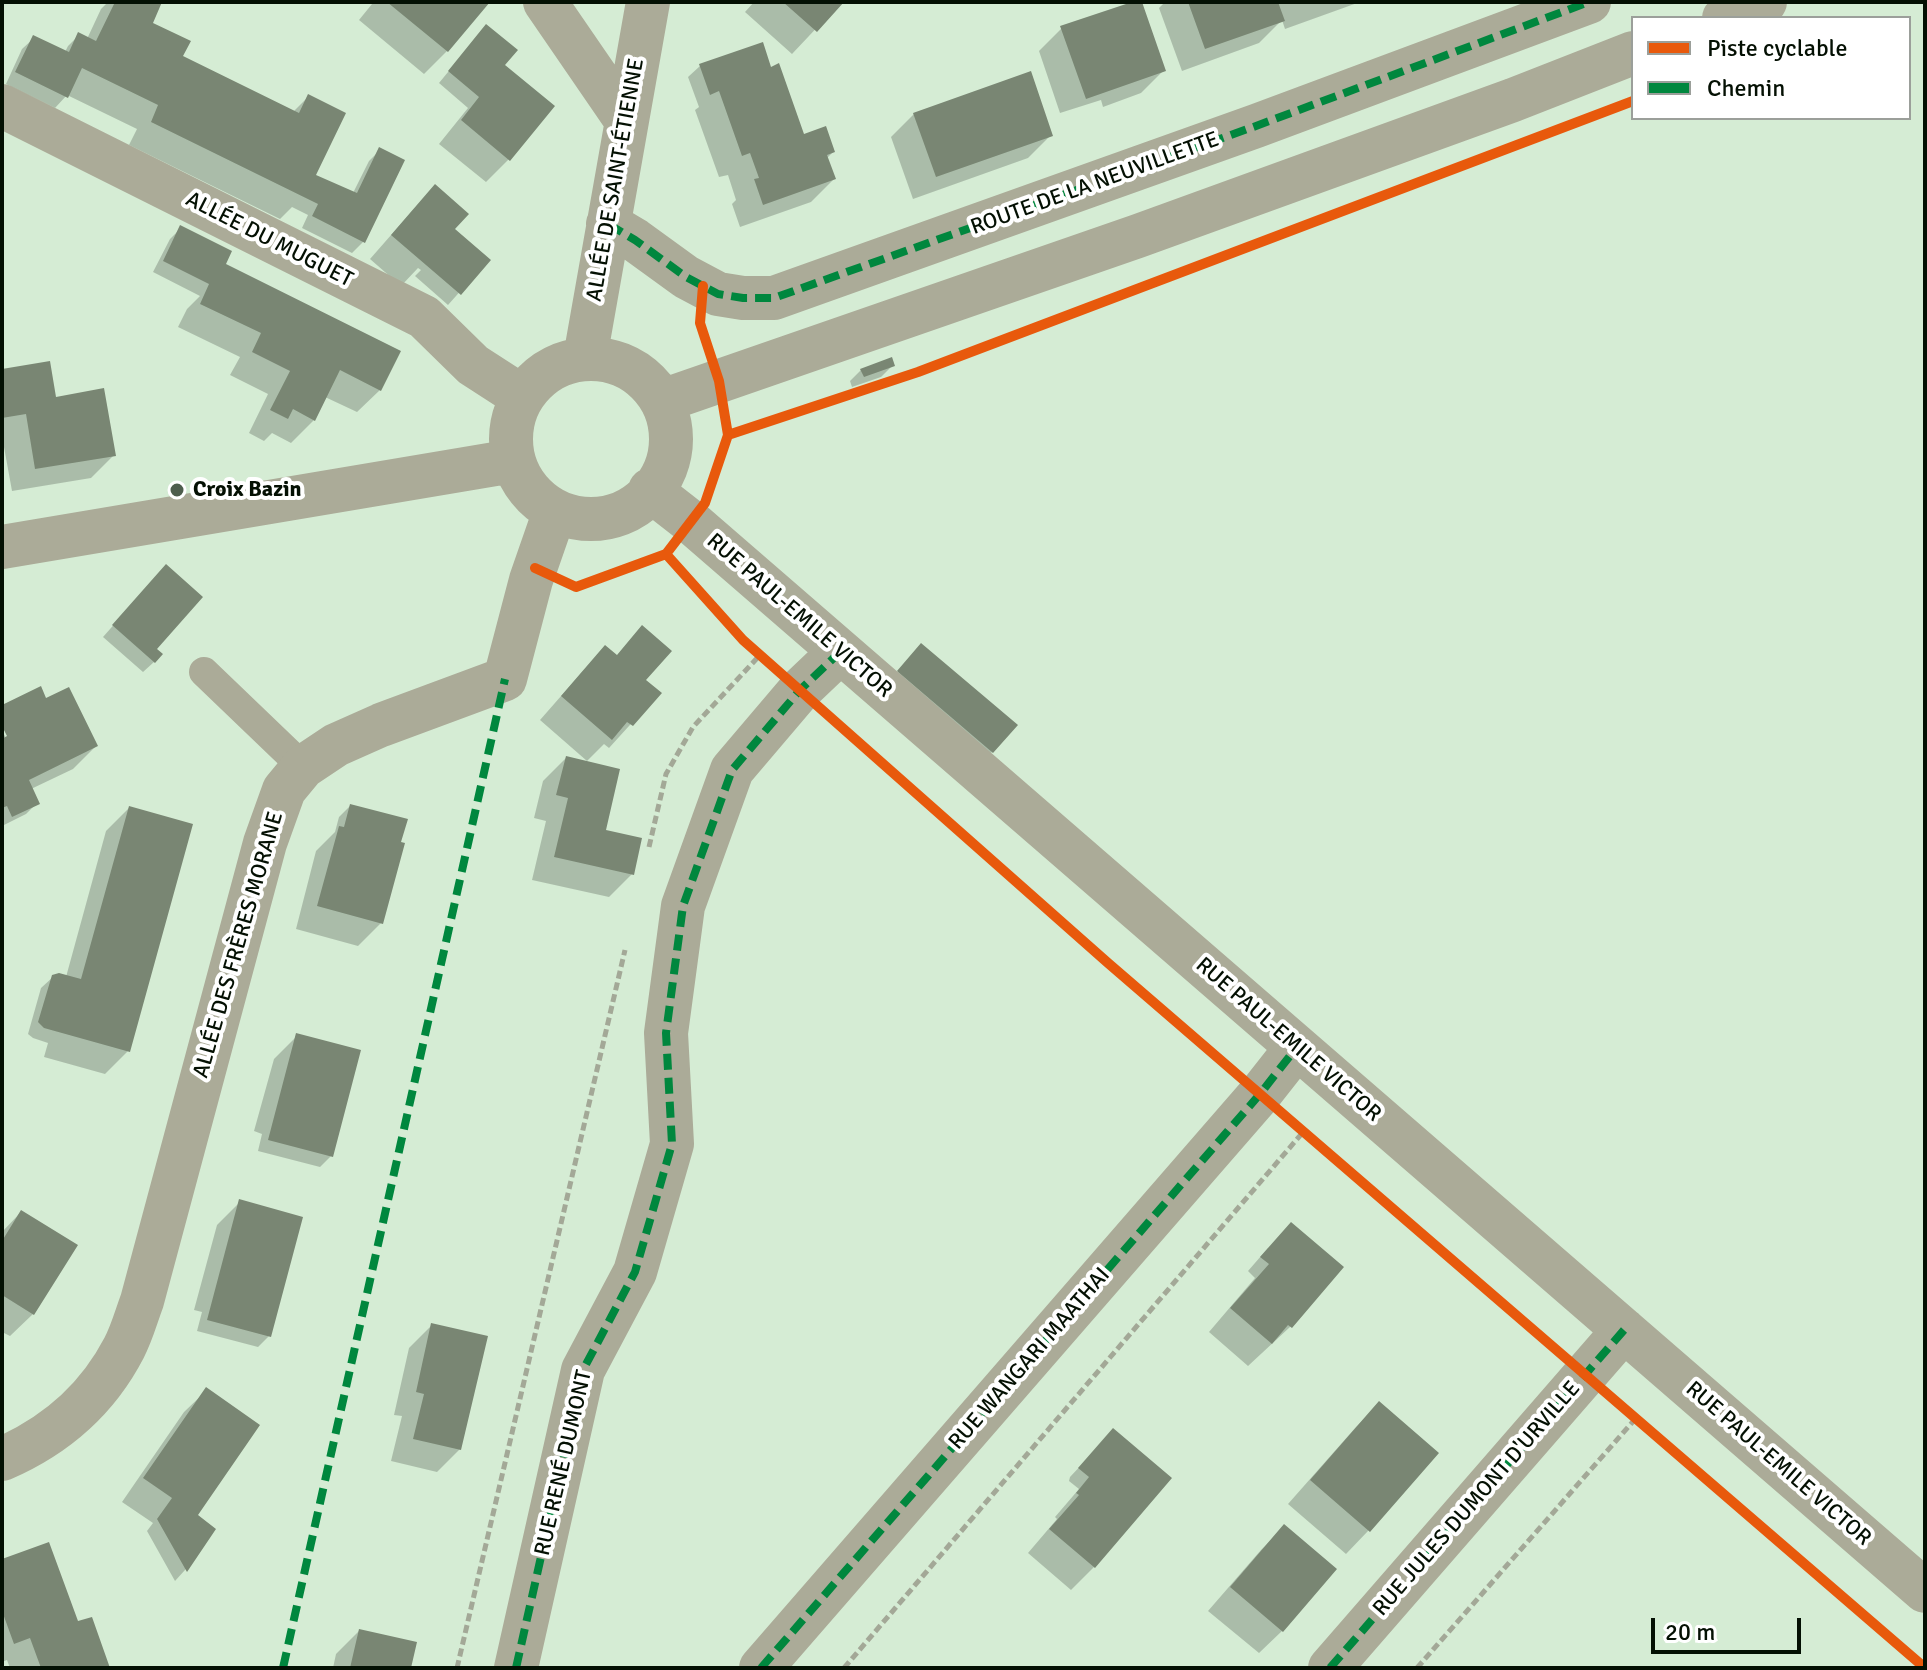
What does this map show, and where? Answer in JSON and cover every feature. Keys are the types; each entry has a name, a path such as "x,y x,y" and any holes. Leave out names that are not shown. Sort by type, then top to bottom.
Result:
{"street":[{"path":"545,2 626,120"},
{"name":"ALLÉE DE SAINT-ÉTIENNE","path":"585,358 648,2"},
{"name":"ROUTE DE LA NEUVILLETTE","path":"608,224 686,277 718,294 774,298 1256,126 1589,2"},
{"path":"1729,16 1765,2"},
{"path":"662,401 1138,236 1631,54"},
{"name":"ALLÉE DU MUGUET","path":"2,106 424,317 473,365 521,396"},
{"path":"585,358 616,362 643,377 662,401 670,426 670,452 662,477 642,500 615,515 585,519 555,511 529,491 513,461 510,428 521,396 549,370 585,358"},
{"path":"2,547 513,461"},
{"name":"RUE PAUL-EMILE VICTOR","path":"650,490 691,522 1925,1591"},
{"name":"ALLÉE DES FRÈRES MORANE","path":"2,1459 46,1436 71,1418 100,1386 124,1348 142,1301 265,843 284,790 303,767 336,745 505,679 531,580 555,511"},
{"name":"RUE RENÉ DUMONT","path":"516,1668 583,1370 635,1272 672,1144 666,1033 683,906 732,770 800,690 840,652"},
{"name":"RUE WANGARI MAATHAI","path":"761,1668 1260,1094 1297,1047"},
{"name":"RUE JULES DUMONT D'URVILLE","path":"1330,1668 1624,1330"}],"lane":[{"path":"204,672 303,767"}],"path":[{"path":"648,851 666,774 693,727 756,651 800,690"},
{"path":"457,1668 627,944"},
{"path":"844,1668 1308,1135 1260,1094"},
{"path":"1585,1374 1648,1428"},
{"path":"1417,1668 1636,1418"}],"building":[{"path":"115,2 162,2 153,23 191,41 183,56 299,113 308,94 346,113 316,175 357,193 379,147 405,160 365,243 312,216 318,204 151,122 158,105 82,68 68,98 15,72 33,35 69,52 78,32 96,41"},
{"path":"387,2 490,2 448,52"},
{"path":"783,2 844,2 817,32"},
{"path":"1132,2 1142,2 1166,71 1086,99 1060,26"},
{"path":"1188,2 1278,2 1285,21 1205,49"},
{"path":"486,24 518,50 505,65 555,106 510,161 461,120 479,97 448,71"},
{"path":"763,42 771,67 779,63 804,134 826,126 835,152 827,155 836,179 763,205 754,179 759,178 750,153 742,156 719,91 710,95 699,64"},
{"path":"1031,71 1053,136 936,177 913,113"},
{"path":"435,184 469,214 455,229 491,260 461,295 391,235"},
{"path":"180,225 232,251 226,264 401,351 381,391 340,370 315,421 293,409 288,419 270,410 290,371 252,352 261,333 200,304 209,284 163,261"},
{"path":"892,357 895,366 864,377 860,369"},
{"path":"50,361 56,397 104,388 116,456 35,469 26,414 2,418 2,369"},
{"path":"166,564 203,597 157,649 163,654 155,663 112,625"},
{"path":"642,625 672,651 646,680 662,693 633,726 627,722 612,740 561,696 605,645 617,655"},
{"path":"921,643 1018,725 993,753 897,671"},
{"path":"41,686 46,698 69,687 98,746 29,780 40,804 12,817 7,806 2,808 2,739 7,736 2,726 2,705"},
{"path":"566,756 620,769 606,830 642,838 634,875 554,857 568,798 556,795"},
{"path":"350,804 408,819 401,842 405,843 383,924 317,906 339,826 344,827"},
{"path":"129,806 193,824 130,1052 44,1028 38,1022 52,975 59,973 81,979"},
{"path":"296,1033 361,1050 333,1157 268,1140"},
{"path":"239,1199 303,1217 271,1337 207,1320"},
{"path":"21,1210 78,1245 34,1315 2,1295 2,1241"},
{"path":"1291,1222 1344,1267 1292,1328 1288,1325 1272,1344 1230,1308 1269,1264 1260,1257"},
{"path":"431,1323 488,1336 461,1450 413,1439 424,1394 416,1392"},
{"path":"206,1387 260,1425 198,1515 216,1529 187,1572 157,1519 172,1498 143,1478"},
{"path":"1379,1401 1439,1453 1370,1532 1310,1480"},
{"path":"1113,1428 1172,1478 1095,1568 1049,1529 1079,1495 1076,1493 1089,1477 1078,1468"},
{"path":"1284,1524 1337,1569 1283,1632 1230,1587"},
{"path":"49,1542 78,1621 92,1617 110,1668 41,1668 30,1638 14,1644 2,1611 2,1559"},
{"path":"359,1629 417,1642 411,1668 350,1668"}],"marked path":[{"path":"608,224 686,277 718,294 774,298 1256,126 1589,2"},
{"path":"516,1668 583,1370 635,1272 672,1144 666,1033 683,906 732,770 800,690 840,652"},
{"path":"283,1668 505,679"},
{"path":"761,1668 1260,1094 1297,1047"},
{"path":"1330,1668 1624,1330"}],"cycle path":[{"path":"728,435 918,372 1631,102"},
{"path":"535,568 576,587 666,554 705,503 728,435 719,381 700,323 703,286"},
{"path":"666,554 743,640 1108,963 1925,1668"}],"place":[{"name":"Croix Bazin","path":"177,490"}]}
